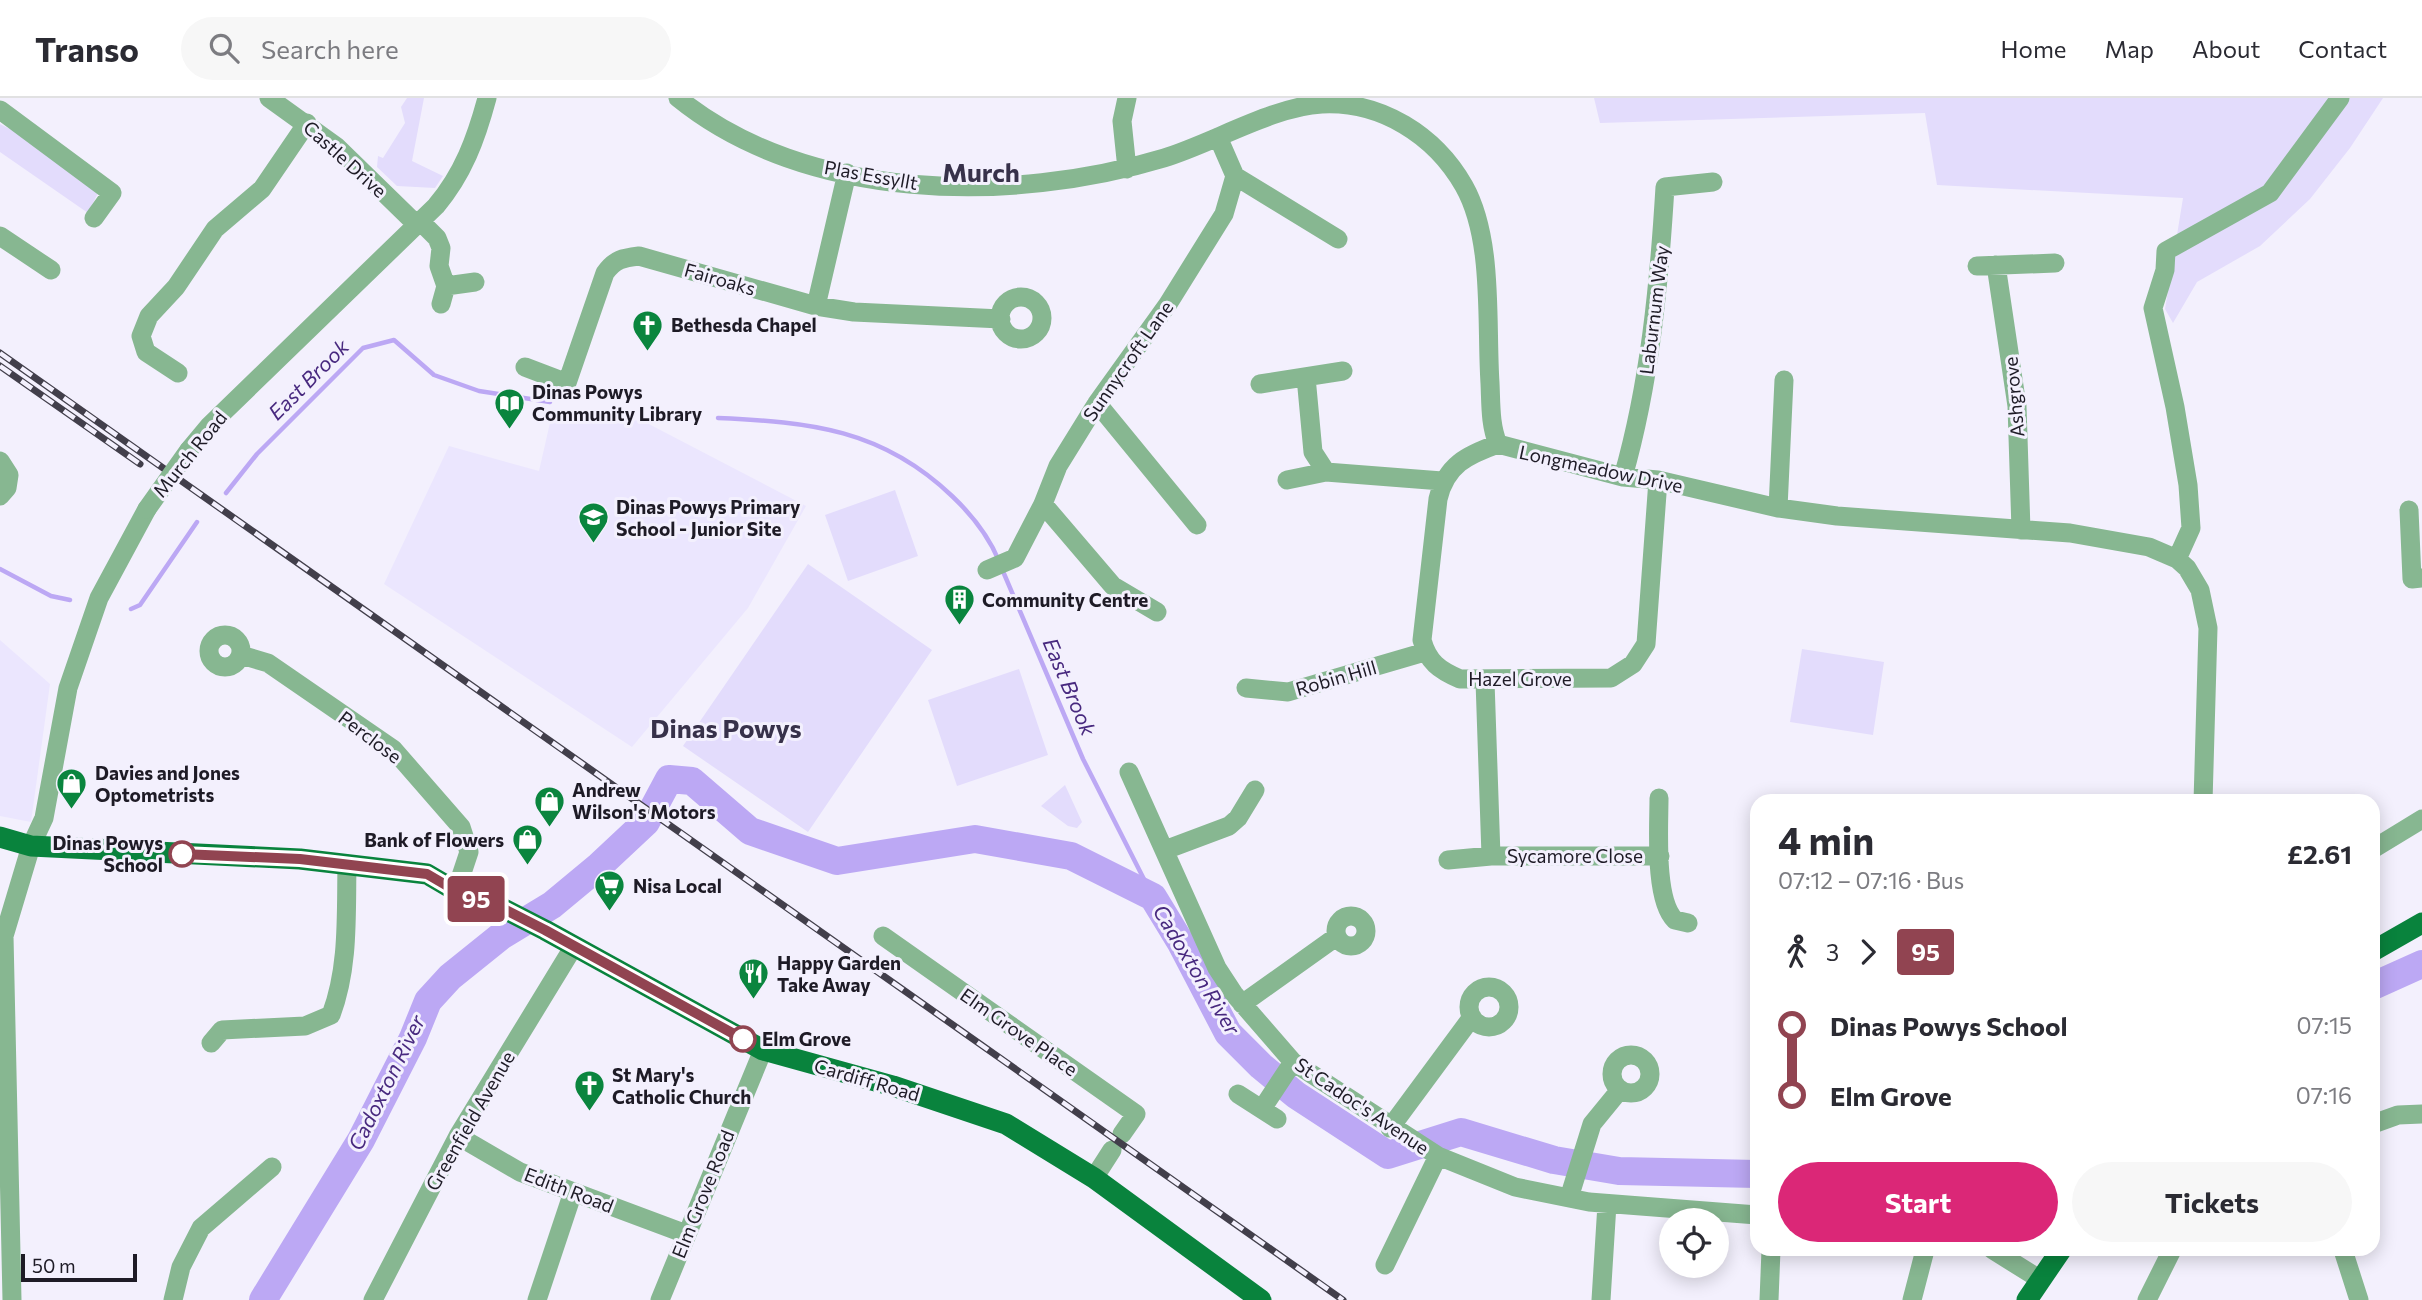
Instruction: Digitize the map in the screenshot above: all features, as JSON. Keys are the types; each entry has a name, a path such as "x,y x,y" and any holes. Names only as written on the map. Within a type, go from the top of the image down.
{"main road":[{"name":"Cardiff Road","path":"0,837 32,846 300,859 427,874 456,891 504,909 545,930 763,1050 893,1086 1006,1124 1094,1178 1261,1300"},
{"path":"2380,947 2422,923"},
{"path":"2027,1300 2057,1256"}],"street":[{"name":"Castle Drive","path":"270,98 337,147 437,238 441,248 439,266 443,295 475,282"},
{"name":"Murch Road","path":"12,1300 2,937 44,818 68,688 99,598 147,509 209,426 419,223 456,182 468,157 487,98"},
{"name":"Plas Essyllt","path":"678,98 736,137 789,159 847,173 912,184 985,187 1090,177 1126,169 1167,157 1218,137 1281,106"},
{"path":"1126,169 1122,121 1127,98"},
{"path":"2203,794 2208,628 2200,590 2187,568 2177,559 2191,528 2188,485 2153,308 2165,270 2166,251 2270,193 2340,98"},
{"name":"Longmeadow Drive","path":"1281,106 1341,104 1388,116 1422,136 1453,168 1473,205 1480,233 1492,419 1498,444 1623,477 1658,480 1778,508 1837,516 2070,533 2148,547 2177,559"},
{"path":"0,110 112,193 94,218"},
{"path":"178,373 146,352 141,336 149,316 176,287 215,229 262,189 307,123"},
{"path":"1218,137 1235,176 1338,239"},
{"path":"816,306 847,173"},
{"name":"Sunnycroft Lane","path":"987,570 1015,558 1043,504 1058,466 1097,403 1168,304 1224,214 1235,176"},
{"name":"Laburnum Way","path":"1623,477 1640,417 1657,301 1665,187 1713,183"},
{"path":"0,236 51,270"},
{"name":"Fairoaks","path":"525,367 566,383 600,285 612,263 621,258 639,256 816,306 854,312 1000,319"},
{"name":"Ashgrove","path":"2021,530 2017,406 1987,265 2055,263"},
{"path":"1260,384 1343,371"},
{"path":"1306,377 1313,452 1326,472"},
{"path":"1778,508 1784,380"},
{"path":"1097,403 1197,525"},
{"path":"1425,652 1423,626 1442,481 1465,457 1498,444"},
{"path":"0,461 9,475 7,488 0,496"},
{"path":"1287,480 1326,472 1442,481"},
{"name":"Hazel Grove","path":"1425,652 1443,672 1460,679 1485,681 1611,678 1633,664 1646,644 1658,480"},
{"path":"1043,504 1113,586 1157,612"},
{"path":"2409,510 2412,579 2422,578"},
{"name":"Robin Hill","path":"1246,688 1288,692 1425,652"},
{"name":"Perclose","path":"242,655 268,663 393,749 461,827 469,852 456,891"},
{"name":"Sycamore Close","path":"1485,681 1490,856"},
{"name":"St Cadoc's Avenue","path":"1129,772 1217,968 1242,1004 1283,1075 1390,1128 1438,1156 1514,1187 1607,1204 1750,1214"},
{"path":"1165,850 1229,826 1238,818 1255,790"},
{"name":"Sycamore Close","path":"1659,798 1660,856 1667,910 1675,920 1688,923"},
{"path":"2380,845 2422,819"},
{"name":"Sycamore Close","path":"1448,860 1490,856 1660,856"},
{"path":"211,1043 222,1030 305,1026 331,1015 341,988 345,951 347,864"},
{"name":"Elm Grove Place","path":"883,936 1136,1114 1094,1178"},
{"path":"1242,1004 1336,937"},
{"name":"Greenfield Avenue","path":"373,1300 458,1136 574,946"},
{"path":"1390,1128 1472,1017"},
{"name":"Elm Grove Road","path":"660,1300 763,1050"},
{"path":"1238,1094 1270,1114 1283,1075"},
{"path":"1569,1198 1592,1124 1619,1091"},
{"path":"2380,1121 2398,1115 2422,1114"},
{"name":"Edith Road","path":"458,1136 520,1172 686,1234"},
{"path":"1385,1265 1438,1156"},
{"path":"173,1300 181,1267 201,1228 272,1167"},
{"path":"537,1300 573,1192"},
{"path":"1601,1300 1607,1204"},
{"path":"1769,1300 1771,1256"},
{"path":"1912,1300 1923,1256"},
{"path":"2003,1256 2041,1280"},
{"path":"2147,1300 2169,1256"},
{"path":"2345,1256 2359,1300"}],"shaded area":[{"path":"407,98 424,98 412,161 443,176 435,188 397,186 377,167 378,156 383,158 405,123 401,107"},
{"path":"1594,98 2383,98 2350,148 2310,199 2260,246 2197,282 2173,323 2165,309 2183,198 1937,185 1925,113 1600,123"},
{"path":"0,124 16,132 98,193 88,213 0,152"},
{"name":"Dinas Powys Primary School - Junior Site","path":"552,414 643,421 806,506 748,608 632,747 384,584 449,446 539,471"},
{"path":"895,490 918,556 848,581 825,515"},
{"path":"808,564 932,650 808,832 683,746"},
{"path":"0,640 50,684 31,822 0,816"},
{"path":"1802,649 1884,662 1873,735 1790,722"},
{"path":"1019,669 1048,755 957,786 928,700"},
{"path":"1065,785 1082,822 1077,828 1068,826 1041,806"}],"waterway":[{"name":"East Brook","path":"226,493 257,454 363,348 394,340 434,375 479,391 550,402"},
{"name":"East Brook","path":"718,418 784,422 843,433 899,456 926,474 959,503 984,534 999,561"},
{"name":"East Brook","path":"131,609 140,605 197,522"},
{"name":"East Brook","path":"0,569 51,596 70,600"},
{"name":"East Brook","path":"1002,569 1083,759 1153,897"},
{"name":"Cadoxton River","path":"263,1300 361,1140 413,1038 428,1001 450,977 501,936 552,905 599,866 646,822 669,779 692,781 750,831 837,861 975,839 1071,856 1153,897 1181,943 1228,1033 1261,1066 1296,1095 1388,1155 1461,1132 1554,1160 1619,1171 1750,1174"},
{"name":"Cadoxton River","path":"2380,983 2422,964"}],"railway":[{"path":"0,353 1343,1300"},
{"path":"0,366 140,464"}],"bus line":[{"name":"95","path":"182,854 300,859 427,874 456,891 504,909 545,930 743,1039"}],"place":[{"name":"Bethesda Chapel","path":"648,352"},
{"name":"Dinas Powys Community Library","path":"509,430"},
{"name":"Dinas Powys Primary School - Junior Site","path":"593,545"},
{"name":"Community Centre","path":"959,627"},
{"name":"Davies and Jones Optometrists","path":"72,811"},
{"name":"Andrew Wilson's Motors","path":"549,828"},
{"name":"Dinas Powys School","path":"182,854"},
{"name":"Bank of Flowers","path":"527,867"},
{"name":"Nisa Local","path":"610,913"},
{"name":"Happy Garden Take Away","path":"754,1001"},
{"name":"Elm Grove","path":"743,1039"},
{"name":"St Mary's Catholic Church","path":"589,1113"}],"district":[{"name":"Murch","path":"981,173"},
{"name":"Dinas Powys","path":"726,729"}]}
